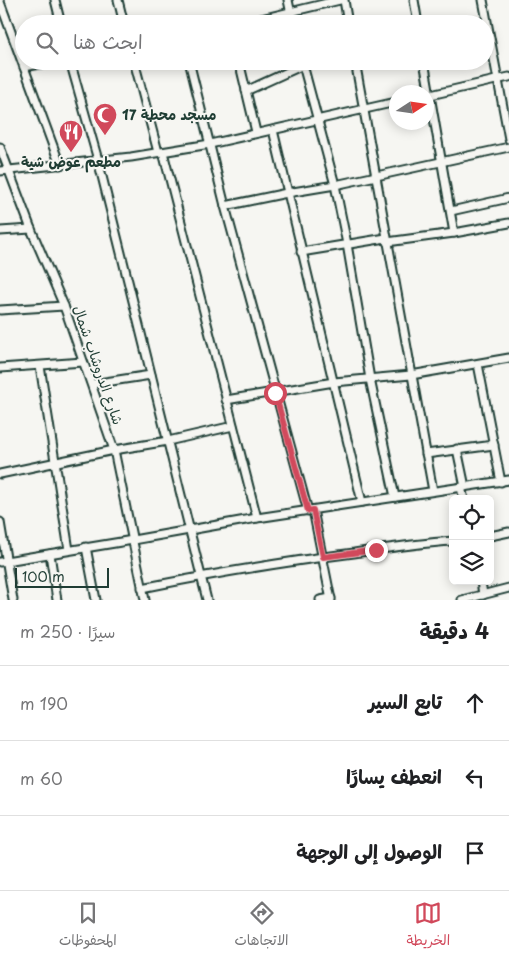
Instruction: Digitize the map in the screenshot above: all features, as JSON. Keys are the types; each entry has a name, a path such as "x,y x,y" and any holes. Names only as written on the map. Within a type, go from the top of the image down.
{"street":[{"path":"54,0 58,15"},
{"path":"118,0 122,15"},
{"path":"288,0 291,15"},
{"path":"278,15 342,0 346,15"},
{"path":"414,0 416,15"},
{"path":"483,0 486,15"},
{"path":"0,2 15,43"},
{"path":"494,54 509,140"},
{"path":"25,70 60,165"},
{"path":"73,70 98,160 207,600"},
{"path":"137,70 191,259 257,518"},
{"path":"191,70 275,393 323,557 331,599 320,600"},
{"path":"241,70 256,132"},
{"path":"246,91 289,70"},
{"path":"305,70 336,185 370,379 395,497"},
{"path":"356,70 433,491"},
{"path":"425,70 427,85"},
{"path":"434,94 509,77"},
{"path":"0,171 60,165 210,144 256,132 273,130 389,104"},
{"path":"434,124 454,233"},
{"path":"273,130 362,502"},
{"name":"شارع الدروشاب شمال","path":"0,147 64,306 114,450 145,600"},
{"path":"225,206 336,185 509,147"},
{"path":"451,211 509,198"},
{"path":"302,252 347,244 454,233 509,223"},
{"path":"0,231 32,229"},
{"path":"0,310 64,306"},
{"path":"226,400 334,382 411,375 509,358"},
{"path":"0,368 84,362"},
{"path":"4,561 257,518 505,481 494,445 478,364"},
{"path":"40,366 69,550"},
{"path":"92,384 151,375"},
{"path":"0,474 114,450 168,441 233,426"},
{"path":"426,454 494,445"},
{"path":"457,450 464,495"},
{"path":"0,522 4,561 13,600"},
{"path":"494,535 509,532"},
{"path":"142,588 202,576 323,557 429,542 449,541"},
{"path":"86,547 96,600"},
{"path":"50,554 57,600"},
{"path":"481,585 483,594"},
{"path":"462,600 509,588"}],"place":[{"name":"مسجد محطة 17","path":"105,136"},
{"name":"مطعم عوض شية","path":"71,153"}],"route":[{"path":"275,393 308,511 313,510 323,557 376,550"}]}
